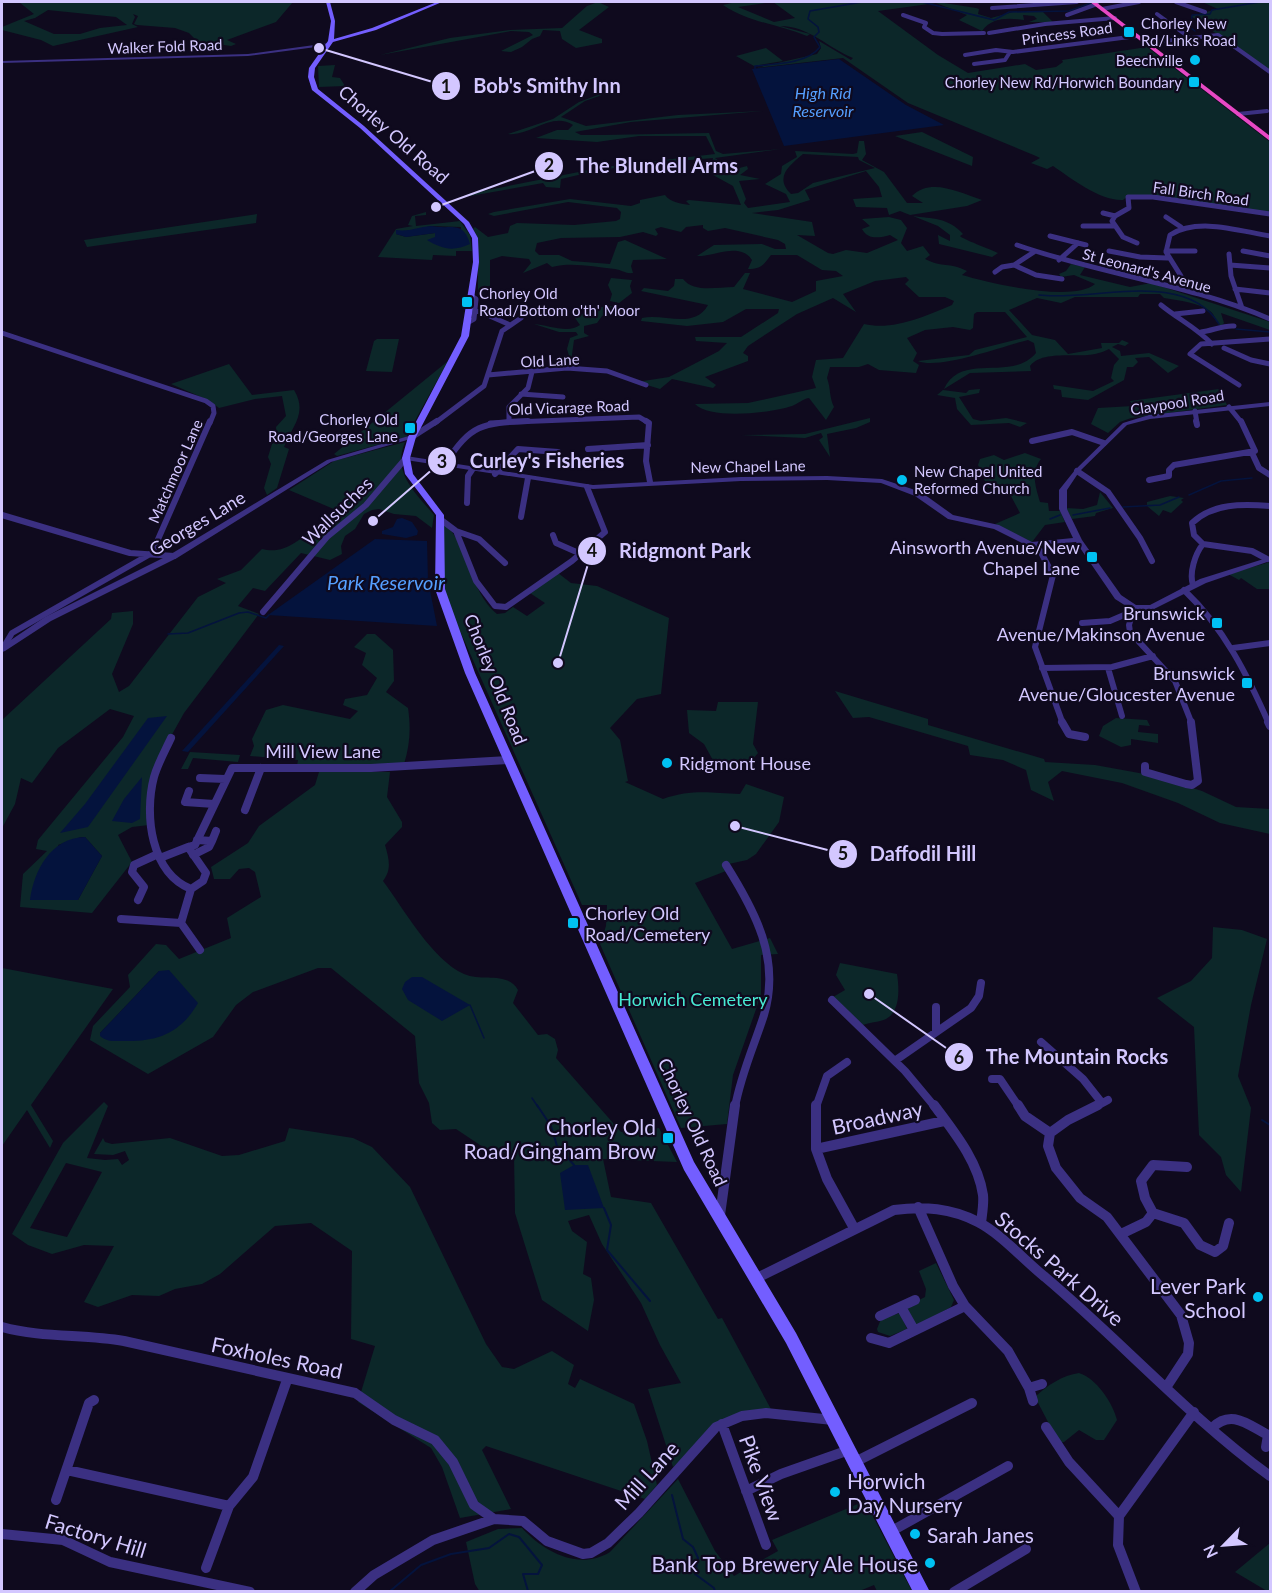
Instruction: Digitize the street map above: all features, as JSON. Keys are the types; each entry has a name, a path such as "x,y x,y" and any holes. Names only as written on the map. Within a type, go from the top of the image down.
{"highway":[{"path":"1097,5 1270,138"}],"main road":[{"path":"328,2 333,21 330,43 369,33 409,13 440,2"},
{"name":"Chorley Old Road","path":"330,43 312,68 310,77 315,90 362,127 471,228 476,238 476,262 467,323 460,348 412,437 406,458 409,474 437,510 440,519 438,575 443,602 476,691 690,1166 758,1278 922,1592"}],"street":[{"path":"992,8 1077,2"},
{"path":"1067,15 1086,6 1139,2"},
{"path":"1176,2 1206,12 1196,14"},
{"path":"1157,14 1190,38"},
{"path":"903,15 926,23 924,27 935,36 992,33 1046,24 1115,18"},
{"path":"992,33 1004,36 1028,31"},
{"path":"1147,43 1218,35 1270,72"},
{"name":"Princess Road","path":"965,55 999,50 1010,52 1137,36"},
{"name":"Walker Fold Road","path":"2,62 248,55 330,43"},
{"path":"974,64 1005,60 1010,52"},
{"path":"1238,114 1267,111"},
{"name":"Fall Birch Road","path":"1115,216 1129,208 1128,197 1153,197 1270,214"},
{"path":"1102,213 1115,216 1112,221 1123,237 1137,243"},
{"path":"1165,216 1181,227"},
{"path":"1082,225 1115,226"},
{"path":"1181,289 1184,281 1182,273 1167,258 1166,235 1181,227 1213,227 1270,236"},
{"path":"1050,236 1086,245"},
{"path":"1059,260 1078,243"},
{"name":"St Leonard's Avenue","path":"1017,245 1059,260 1181,289 1242,308 1270,320"},
{"path":"1109,250 1140,257 1167,258"},
{"path":"1166,251 1193,251"},
{"path":"1248,251 1270,256"},
{"path":"994,273 1002,267 1014,265 1034,252"},
{"path":"1230,255 1235,289 1242,308"},
{"path":"1014,265 1035,275 1063,279"},
{"path":"1230,265 1268,268 1270,274"},
{"path":"1235,289 1270,293"},
{"path":"467,323 474,320 476,310 476,298 471,296"},
{"path":"1163,307 1201,332 1212,344"},
{"path":"476,310 508,324"},
{"path":"1174,314 1203,311"},
{"path":"412,437 482,388 502,331 508,324 521,318"},
{"path":"1201,332 1218,330 1226,325 1234,326"},
{"name":"Matchmoor Lane","path":"2,333 206,401 213,406 214,413 148,556"},
{"path":"1239,385 1190,354 1199,345 1270,339"},
{"path":"1224,348 1256,362 1270,364"},
{"name":"Old Lane","path":"488,375 564,368 603,370 646,385"},
{"path":"509,421 508,407 529,386 532,372"},
{"path":"521,394 563,397"},
{"name":"Claypool Road","path":"1132,610 1118,597 1078,540 1063,509 1065,485 1104,443 1131,421 1229,407 1270,405"},
{"path":"1149,480 1169,476 1169,470 1174,465 1252,453 1256,448 1249,434 1229,407"},
{"path":"1195,411 1197,425"},
{"name":"Old Vicarage Road","path":"445,464 456,447 482,425 509,421 639,417 649,423 646,461 650,482"},
{"path":"1032,441 1072,432 1104,443"},
{"name":"Georges Lane","path":"2,649 48,619 174,556 329,461 412,437"},
{"path":"588,449 648,445"},
{"path":"495,474 518,449 558,452"},
{"path":"1252,453 1259,468 1270,475"},
{"name":"New Chapel Lane","path":"406,458 587,487 650,482 827,478 882,481 918,494 951,517 991,526 1037,545 1078,540"},
{"name":"Wallsuches","path":"263,612 327,537 366,505 406,458"},
{"path":"467,503 468,476 472,470"},
{"path":"1077,471 1108,492 1140,538 1152,561"},
{"path":"393,475 409,474"},
{"path":"512,516 523,517 528,478"},
{"path":"440,519 456,531 477,581 492,605 499,608 506,607 580,554 606,529 587,493 587,487"},
{"path":"1269,559 1252,551 1203,544 1196,538 1191,527 1195,519 1201,515 1229,506 1270,506"},
{"path":"2,515 27,519 94,543 148,556 174,556"},
{"path":"456,531 463,531 479,539 505,564"},
{"path":"553,535 556,543 580,554"},
{"path":"1193,585 1191,581 1197,551 1203,544"},
{"path":"1037,545 1053,575 1035,641 1065,735 1085,737"},
{"path":"2,649 12,633 148,556"},
{"path":"1082,623 1110,621 1132,610 1151,608 1193,585 1269,559"},
{"path":"1185,590 1212,618 1233,648 1270,726"},
{"path":"1132,610 1130,632 1178,684 1189,708 1195,738 1198,782 1192,785 1186,784 1145,772 1145,766"},
{"path":"1088,632 1091,624"},
{"path":"1233,648 1270,643"},
{"path":"1042,668 1108,668 1132,664 1153,656"},
{"path":"1108,668 1122,716"},
{"path":"171,738 156,771 151,791 153,836 159,856 177,885 191,889"},
{"name":"Mill View Lane","path":"225,780 232,768 237,766 371,768 508,760"},
{"path":"245,810 261,768"},
{"path":"190,851 225,780 200,778"},
{"path":"189,791 185,802 214,804"},
{"path":"138,900 144,887 132,872 134,865 159,856 209,848 216,831"},
{"path":"196,840 212,841"},
{"path":"190,851 206,873 203,881 191,889 182,923 200,950"},
{"path":"719,1216 740,1085 765,1012 771,981 770,954 761,929 726,865"},
{"path":"121,919 182,923"},
{"path":"896,1060 970,1008 979,996 981,983"},
{"path":"832,1000 896,1060 944,1121 976,1168 984,1207 981,1223"},
{"path":"936,1006 936,1032"},
{"path":"1041,1041 1053,1047 1105,1101 1057,1126 1050,1133 1048,1146 1056,1168 1080,1198 1107,1217 1175,1305 1186,1329 1188,1354 1167,1386"},
{"path":"847,1062 829,1069 816,1104 816,1149 827,1179 854,1228"},
{"path":"999,1077 1024,1116 1050,1133"},
{"name":"Broadway","path":"816,1149 944,1121"},
{"path":"1153,1213 1141,1181 1145,1174 1153,1165 1187,1167"},
{"path":"918,1207 948,1277 965,1306 1008,1351 1034,1401"},
{"name":"Stocks Park Drive","path":"758,1278 883,1214 918,1207 963,1215 981,1223 1064,1292 1194,1412 1270,1476"},
{"path":"1121,1234 1146,1222 1153,1213"},
{"path":"1153,1213 1184,1223 1200,1245 1215,1252 1223,1246 1229,1223"},
{"path":"880,1316 915,1300"},
{"path":"871,1338 889,1342 965,1306"},
{"path":"901,1307 914,1330"},
{"name":"Foxholes Road","path":"2,1327 20,1332 95,1336 124,1341 287,1380 355,1393 394,1420 435,1440 453,1462 465,1491 474,1505 494,1519"},
{"path":"206,1568 229,1506 253,1477 287,1380"},
{"path":"1029,1388 1042,1384"},
{"path":"56,1500 89,1403 94,1400"},
{"path":"746,1491 781,1474 852,1456 972,1403"},
{"path":"1136,1592 1119,1550 1116,1525 1119,1516 1194,1412"},
{"name":"Mill Lane","path":"494,1519 508,1518 523,1521 547,1541 583,1554 600,1550 639,1513 716,1427 742,1416 766,1413 795,1418 833,1420"},
{"path":"1212,1428 1228,1417 1268,1440"},
{"name":"Pike View","path":"722,1424 766,1545"},
{"path":"1046,1427 1069,1462 1119,1516"},
{"path":"890,1532 1008,1466"},
{"path":"67,1470 229,1506"},
{"path":"355,1592 374,1575 425,1544 494,1519"},
{"name":"Factory Hill","path":"2,1534 54,1538 110,1562 250,1592"},
{"path":"954,1592 1026,1549"}],"green space":[{"path":"19,2 293,2 276,22 227,40 236,44 231,46 197,41 189,33 175,28 137,25 134,24 138,16 133,14 135,17 132,24 138,27 53,46 41,40 2,30 2,27 34,14","holes":["48,10 116,17 127,25 100,28 80,34 54,34 24,21 35,18"]},
{"path":"598,2 609,7 579,30 602,39 602,43 576,48 562,39 560,31 543,30 540,36 522,47 511,52 501,51 533,35 529,32 511,31 380,55 450,38 510,30 562,28 587,6"},
{"path":"736,2 772,2 738,7 774,22 795,18 773,2 938,2 976,8 979,9 978,14 991,18 1013,12 1043,12 1053,22 1029,22 1037,19 1034,16 1023,15 1024,20 996,20 982,31 959,20 967,15 936,3 878,11 938,55 968,73 1025,64 1036,70 1056,67 1063,62 1062,60 1147,47 1270,142 1270,213 1128,196 1123,200 1105,197 1086,188 1053,166 1047,169 1031,163 1040,158 1036,156 908,103 843,58 756,68 817,54 821,48 819,41 851,60 853,58 809,33 780,26 810,34 807,36 754,20 723,5"},
{"path":"1202,2 1270,2 1270,71 1191,16 1218,9"},
{"path":"766,48 783,61 754,66 736,56"},
{"path":"335,65 332,77 340,78 345,86 319,87 318,66"},
{"path":"616,90 585,101 561,117 586,126 678,115 763,111 631,122 575,132 581,135 709,133 716,151 723,154 781,149 715,158 725,166 724,172 747,166 748,169 740,175 760,179 739,181 746,199 744,203 748,208 790,202 786,194 765,184 781,174 782,166 797,157 795,151 853,154 857,153 859,141 864,141 866,154 862,160 884,172 907,203 923,203 912,196 920,190 937,187 982,200 967,206 910,215 900,211 889,215 887,208 856,207 853,199 882,197 879,187 866,171 805,190 810,200 778,210 752,213 812,222 815,236 797,235 828,253 833,254 846,250 867,253 898,240 890,235 871,237 862,229 870,226 862,219 889,217 901,220 907,228 901,243 907,251 923,246 930,255 925,259 967,271 962,275 1030,290 1050,292 1069,292 1095,284 1074,275 1061,277 1059,274 1066,271 1071,264 1085,267 1080,275 1130,287 1151,283 1270,322 1270,330 1221,313 1224,323 1221,326 1212,313 1205,308 1188,302 1164,298 1160,294 1140,294 1138,297 1075,297 1061,303 1037,298 1009,310 1032,335 1055,340 1068,354 1102,348 1101,343 1119,343 1122,340 1129,343 1125,346 1118,344 1112,347 1120,351 1121,356 1149,353 1179,366 1168,373 1149,357 1135,358 1138,362 1133,367 1127,367 1124,380 1088,400 1062,397 1061,390 1054,389 1053,385 1093,391 1114,381 1111,378 1114,365 1119,359 1109,349 1088,355 1043,358 1030,366 1031,371 970,373 944,389 952,378 962,372 1014,366 1026,362 1036,353 1034,343 1028,340 956,360 928,363 918,361 969,355 975,350 1027,337 1005,312 977,312 974,314 973,328 970,330 953,327 925,330 907,338 917,353 913,361 919,365 916,373 879,370 868,364 859,367 830,367 827,378 834,407 826,420 809,398 792,406 756,413 727,414 703,409 695,404 748,403 816,388 812,377 816,360 843,358 864,324 886,326 898,324 931,314 952,305 954,301 945,297 919,297 905,284 909,280 906,277 875,281 843,294 856,312 833,298 797,314 748,346 743,353 748,356 748,361 705,377 716,385 713,388 672,379 660,389 637,382 669,377 719,351 727,343 696,341 695,337 741,337 778,313 779,309 746,309 723,322 687,326 641,321 642,318 651,317 687,319 702,313 708,305 641,291 644,288 668,291 674,286 675,279 683,279 699,288 734,287 745,273 750,273 743,289 792,302 816,291 816,281 843,276 836,271 822,270 797,255 771,255 760,267 753,269 748,269 752,260 747,254 741,252 726,251 697,256 714,245 762,244 775,249 786,249 785,244 778,240 725,228 708,231 703,228 703,225 686,227 681,232 661,227 655,229 658,234 656,236 643,232 620,237 561,238 537,243 535,251 539,255 559,255 572,261 610,264 618,242 625,240 667,259 633,260 631,266 633,273 583,265 552,267 547,263 523,273 531,263 529,259 502,256 490,260 490,286 495,290 486,289 482,295 478,294 478,238 473,229 475,227 488,237 508,233 510,226 517,223 574,225 616,221 620,219 621,212 617,208 568,202 494,216 488,214 570,199 631,206 640,203 640,200 665,195 673,201 687,205 690,205 686,201 689,200 741,205 733,186 713,175 717,170 712,163 713,158 678,161 679,167 649,172 641,166 604,169 561,179 560,188 546,187 543,183 470,196 468,194 604,167 715,154 706,136 639,136 597,142 536,138 557,130 568,130 573,125 565,121 549,122 524,132 508,134 553,119 579,102","holes":["803,154 858,157 859,160 875,168 813,183 798,193 791,194 786,188 785,172"]},
{"path":"922,132 973,157 972,166 895,136"},
{"path":"426,212 426,215 415,216 416,226 460,221 470,235 472,251 456,251 456,256 433,255 432,260 378,257 396,229 413,226 408,225 412,216","holes":["431,226 461,227 458,246 435,237 435,233 406,237 396,234"]},
{"path":"257,214 256,223 87,247 84,240"},
{"path":"913,216 952,224 963,234 960,236 998,253 992,257 939,244 938,235 950,241 950,235 938,226"},
{"path":"611,278 632,280 630,286 632,293 619,303 610,301 612,294 608,285"},
{"path":"612,306 615,312 602,316 597,323 584,326 584,333 589,336 574,340 571,362 567,349 570,338 578,335 576,332 559,332 534,324 564,329 575,328 580,325 575,318 592,308"},
{"path":"399,339 392,372 366,371 374,341"},
{"path":"448,361 406,437 337,456 334,454"},
{"path":"229,364 252,395 294,390 298,398 299,413 284,447 289,449 277,488 267,495 264,488 271,464 268,457 272,444 277,441 276,427 286,416 282,396 255,399 219,408 208,400 171,384"},
{"path":"980,389 979,393 959,397 973,419 981,421 1006,418 1027,423 1020,427 1009,423 971,425 957,409 955,398 937,395 943,390 966,393 969,390"},
{"path":"1219,389 1227,405 1131,418 1120,422 1108,433 1091,424 1098,408 1133,406 1130,401"},
{"path":"870,418 870,422 856,428 827,434 830,457 819,440 823,437 821,433 805,438 741,435 805,434"},
{"path":"405,442 401,463 403,473 413,490 434,515 432,528 416,516 394,514 379,509 372,510 364,514 355,529 345,536 341,546 342,554 330,560 301,553 265,591 253,588 238,606 259,614 184,713 160,756 149,825 132,827 118,835 132,862 92,913 20,907 23,874 47,851 36,849 38,840 123,737 134,716 110,709 58,748 32,783 21,778 15,804 2,828 2,720 111,619 112,613 133,611 133,624 112,674 119,692 129,686 198,597 226,583 217,579 241,570 262,549 277,550 290,545 316,528 336,510 289,490 334,461","holes":["85,837 102,856 78,900 58,845"]},
{"path":"1025,453 1041,459 1035,475 1040,502 1048,503 1049,511 1060,511 1065,522 1045,525 1032,542 995,524 1020,513 1005,485 988,488 978,465 980,459 994,455 1004,460"},
{"path":"1100,492 1113,508 1096,513 1095,516 1072,519 1066,508 1083,509 1097,505"},
{"path":"1170,496 1184,498 1181,500 1183,502 1171,513 1163,510 1159,516 1147,506 1147,502"},
{"name":"Horwich Cemetery","path":"444,523 459,543 480,593 497,614 505,613 513,607 527,616 545,603 530,593 558,573 571,583 597,586 669,618 661,694 637,699 610,728 620,740 628,781 625,782 663,799 692,793 740,794 746,784 784,797 779,822 756,854 747,860 724,865 726,871 695,883 732,949 770,938 778,954 761,955 761,995 733,1075 727,1124 681,1128 600,944 606,926 607,905 582,905 448,604 444,588"},
{"path":"1270,562 1270,589 1257,589 1241,578 1239,580 1228,574"},
{"path":"367,634 375,634 393,650 394,681 386,692 408,708 408,750 404,764 297,766 298,760 250,756 254,746 252,739 266,710 283,705 350,719 358,711 343,705 345,699 367,695 377,678 362,665 366,653 354,647"},
{"path":"835,691 928,719 928,725 1044,759 1045,762 1095,765 1150,775 1202,791 1236,807 1270,809 1270,834 1220,823 1178,803 1122,783 1062,771 1048,782 1054,801 1031,790 1026,770 1003,760 970,755 968,746 869,717 853,718"},
{"path":"718,702 758,702 753,744 758,753 747,766 715,764 704,744 689,733 687,710 716,711"},
{"path":"1116,718 1147,720 1150,726 1139,725 1138,732 1158,734 1158,743 1131,739 1131,745 1121,747 1099,736 1103,726"},
{"path":"190,752 240,755 238,762 193,758 188,769 181,769"},
{"path":"319,772 390,772 387,797 402,822 402,827 385,845 389,868 383,881 419,933 441,957 464,974 501,979 513,984 518,990 513,1003 538,1035 547,1034 555,1039 558,1050 556,1058 621,1132 659,1128 677,1162 603,1159 611,1197 651,1203 718,1319 722,1318 772,1411 740,1412 673,1467 648,1389 681,1383 641,1303 602,1244 589,1215 568,1221 572,1231 587,1242 583,1274 591,1278 594,1300 588,1331 542,1300 515,1213 514,1155 486,1149 456,1129 440,1130 432,1123 429,1103 419,1083 415,1036 331,968 318,968 253,992 236,1005 213,1037 148,1074 90,1040 93,1026 130,987 128,975 156,944 166,945 179,959 231,938 227,918 261,897 255,872 249,868 239,869 230,879 214,879 211,867 248,843 259,826 315,785","holes":["159,971 169,971 100,1036 100,1033"]},
{"path":"1213,927 1242,930 1267,939 1251,1005 1238,1076 1251,1108 1241,1192 1226,1175 1221,1157 1199,1135 1194,1027 1157,998 1191,981 1212,958"},
{"path":"840,963 897,974 897,1005 891,1015 884,1020 863,1025 833,997 845,990 836,975"},
{"path":"2,968 113,989 31,1105 53,1141 50,1148 27,1110 2,1146"},
{"path":"104,1102 108,1106 87,1158 118,1159 122,1165 129,1160 125,1151 113,1155 94,1154 103,1138 105,1142 112,1144 170,1138 222,1156 239,1155 285,1141 289,1128 353,1138 372,1147 410,1187 486,1344 502,1367 514,1369 552,1351 574,1365 568,1384 575,1388 580,1379 634,1404 647,1441 657,1485 645,1499 486,1446 482,1450 511,1509 460,1518 442,1467 431,1448 358,1402 375,1346 351,1339 352,1251 311,1223 275,1226 220,1274 202,1284 175,1289 159,1296 132,1295 98,1307 84,1302 114,1246 84,1245 52,1254 28,1245 12,1234 63,1143","holes":["66,1163 102,1172 67,1237 30,1228"]},
{"path":"936,1263 954,1300 951,1307 916,1327 905,1307 925,1297 926,1289 919,1271"},
{"path":"900,1313 907,1329 890,1336 878,1332 881,1319"},
{"path":"1079,1373 1092,1380 1103,1392 1117,1420 1104,1440 1096,1440 1079,1430 1064,1442 1059,1443 1035,1397 1055,1382"},
{"path":"678,1479 715,1551 734,1576 778,1551 772,1540 865,1501 912,1591 877,1591 874,1585 857,1592 480,1592 475,1584 466,1542 498,1529 522,1528 541,1545 563,1556 586,1560 598,1557 610,1552"},
{"path":"1270,1543 1270,1591 1267,1591 1235,1572"}],"water":[{"name":"High Rid Reservoir","path":"839,59 906,105 944,125 784,146 752,69"},
{"path":"431,226 460,229 467,236 470,244 448,248 427,240 435,237 435,233 406,237 396,234 396,230"},
{"path":"402,518 412,522 418,531 417,535 406,538 382,534 382,531 393,527 397,519"},
{"name":"Park Reservoir","path":"375,539 427,541 428,580 437,626 268,615"},
{"path":"279,645 284,646 188,752 182,751"},
{"path":"167,716 88,827 60,833 85,804 148,718"},
{"path":"142,777 140,819 132,823 112,821 124,799"},
{"path":"85,837 102,856 78,900 30,900 40,867 46,858 63,843"},
{"path":"169,970 198,1003 183,1022 166,1034 146,1040 113,1041 100,1036 100,1033 159,971"},
{"path":"412,977 422,977 470,1005 442,1021 408,1000 402,989 405,982"},
{"path":"574,1165 588,1165 604,1208 565,1210 560,1173"}],"waterway":[{"path":"755,69 755,66 799,60 814,53 820,47 814,37 819,32 818,27 808,19 810,11 862,2"},
{"path":"922,2 994,20 1009,12 1069,11 1091,3"},
{"path":"1195,31 1191,28 1192,15 1210,14 1212,10 1260,2"},
{"path":"1039,295 1161,292 1184,297 1204,307 1219,324"},
{"path":"1236,329 1270,332"},
{"path":"1189,495 1221,481 1252,478"},
{"path":"1123,507 1160,505 1179,497"},
{"path":"1073,515 1110,508"},
{"path":"1050,519 1060,515"},
{"path":"168,634 188,633 239,613 248,612 266,618 269,615"},
{"path":"470,1005 484,1038"},
{"path":"532,1098 538,1107"},
{"path":"537,1105 551,1126 557,1146 574,1165"},
{"path":"1262,1120 1270,1125"},
{"path":"604,1208 611,1225 607,1250 650,1301"},
{"path":"672,1495 683,1539 693,1547 698,1558 695,1574 714,1588 715,1592"},
{"path":"389,1592 421,1565 451,1554 489,1548 509,1534 519,1537 542,1565 538,1574 523,1574 528,1591 555,1592"}],"place":[{"name":"Chorley New Rd/Links Road","path":"1129,32"},
{"name":"Bob's Smithy Inn","path":"319,48"},
{"name":"Beechville","path":"1195,60"},
{"name":"Chorley New Rd/Horwich Boundary","path":"1194,82"},
{"name":"The Blundell Arms","path":"436,207"},
{"name":"Chorley Old Road/Bottom o'th' Moor","path":"467,302"},
{"name":"Chorley Old Road/Georges Lane","path":"410,428"},
{"name":"New Chapel United Reformed Church","path":"902,480"},
{"name":"Curley's Fisheries","path":"373,521"},
{"name":"Ainsworth Avenue/New Chapel Lane","path":"1092,557"},
{"name":"Brunswick Avenue/Makinson Avenue","path":"1217,623"},
{"name":"Ridgmont Park","path":"558,663"},
{"name":"Brunswick Avenue/Gloucester Avenue","path":"1247,683"},
{"name":"Ridgmont House","path":"667,763"},
{"name":"Daffodil Hill","path":"735,826"},
{"name":"Chorley Old Road/Cemetery","path":"573,923"},
{"name":"The Mountain Rocks","path":"869,994"},
{"name":"Chorley Old Road/Gingham Brow","path":"668,1138"},
{"name":"Lever Park School","path":"1258,1297"},
{"name":"Horwich Day Nursery","path":"835,1492"},
{"name":"Sarah Janes","path":"915,1534"},
{"name":"Bank Top Brewery Ale House","path":"930,1563"}]}
